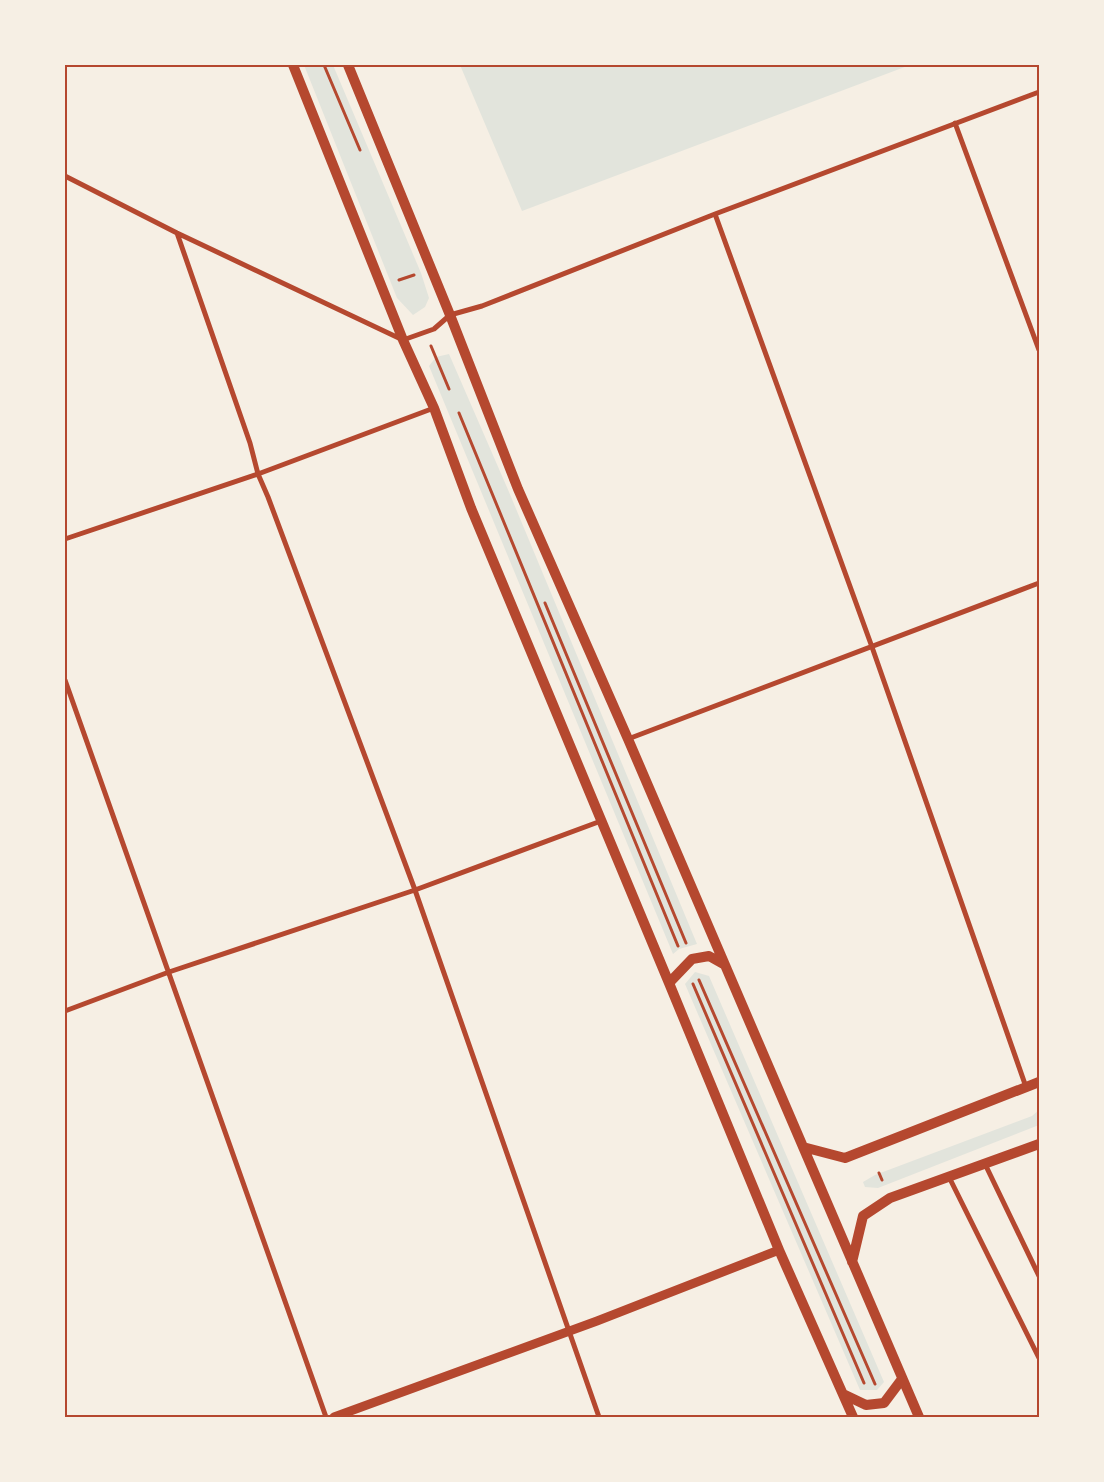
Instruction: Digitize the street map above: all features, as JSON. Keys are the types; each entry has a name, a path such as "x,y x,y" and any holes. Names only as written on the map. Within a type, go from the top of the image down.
{"main road":[{"path":"293,65 403,340 434,408 471,508 779,1250 853,1417"},
{"path":"348,65 518,489 628,739 918,1417"},
{"path":"669,983 689,962 709,956 725,965"},
{"path":"803,1146 845,1158 1039,1082"},
{"path":"852,1262 863,1216 890,1198 1039,1144"},
{"path":"843,1394 866,1405 884,1403 902,1380"}],"street":[{"path":"65,176 178,234 403,340 434,330 450,316 482,306 716,214 1039,92"},
{"path":"954,123 1039,350"},
{"path":"716,214 872,647 1026,1087"},
{"path":"178,234 250,443 258,474 415,890 599,1417"},
{"path":"65,540 258,474 434,408"},
{"path":"628,739 1039,583"},
{"path":"65,680 326,1417"},
{"path":"65,1011 169,972 415,890 601,821"},
{"path":"984,1164 1039,1276"},
{"path":"949,1177 1039,1358"},
{"path":"334,1417 569,1331 779,1250"}],"path":[{"path":"324,65 362,156"},
{"path":"396,271 399,280"},
{"path":"412,275 416,283"},
{"path":"425,332 450,393"},
{"path":"457,410 689,962 884,1403"},
{"path":"493,499 518,489"},
{"path":"542,597 689,962 694,987 873,1404"}],"shaded area":[{"path":"304,65 333,65 421,273 429,298 425,307 413,315 397,298"},
{"path":"460,65 910,65 522,211"},
{"path":"449,354 509,492 697,944 679,949 673,954 429,366 436,357"},
{"path":"695,972 709,976 884,1382 877,1390 860,1390 685,984"},
{"path":"1039,1110 1039,1125 878,1188 865,1187 863,1182 875,1175 1032,1116"}]}
